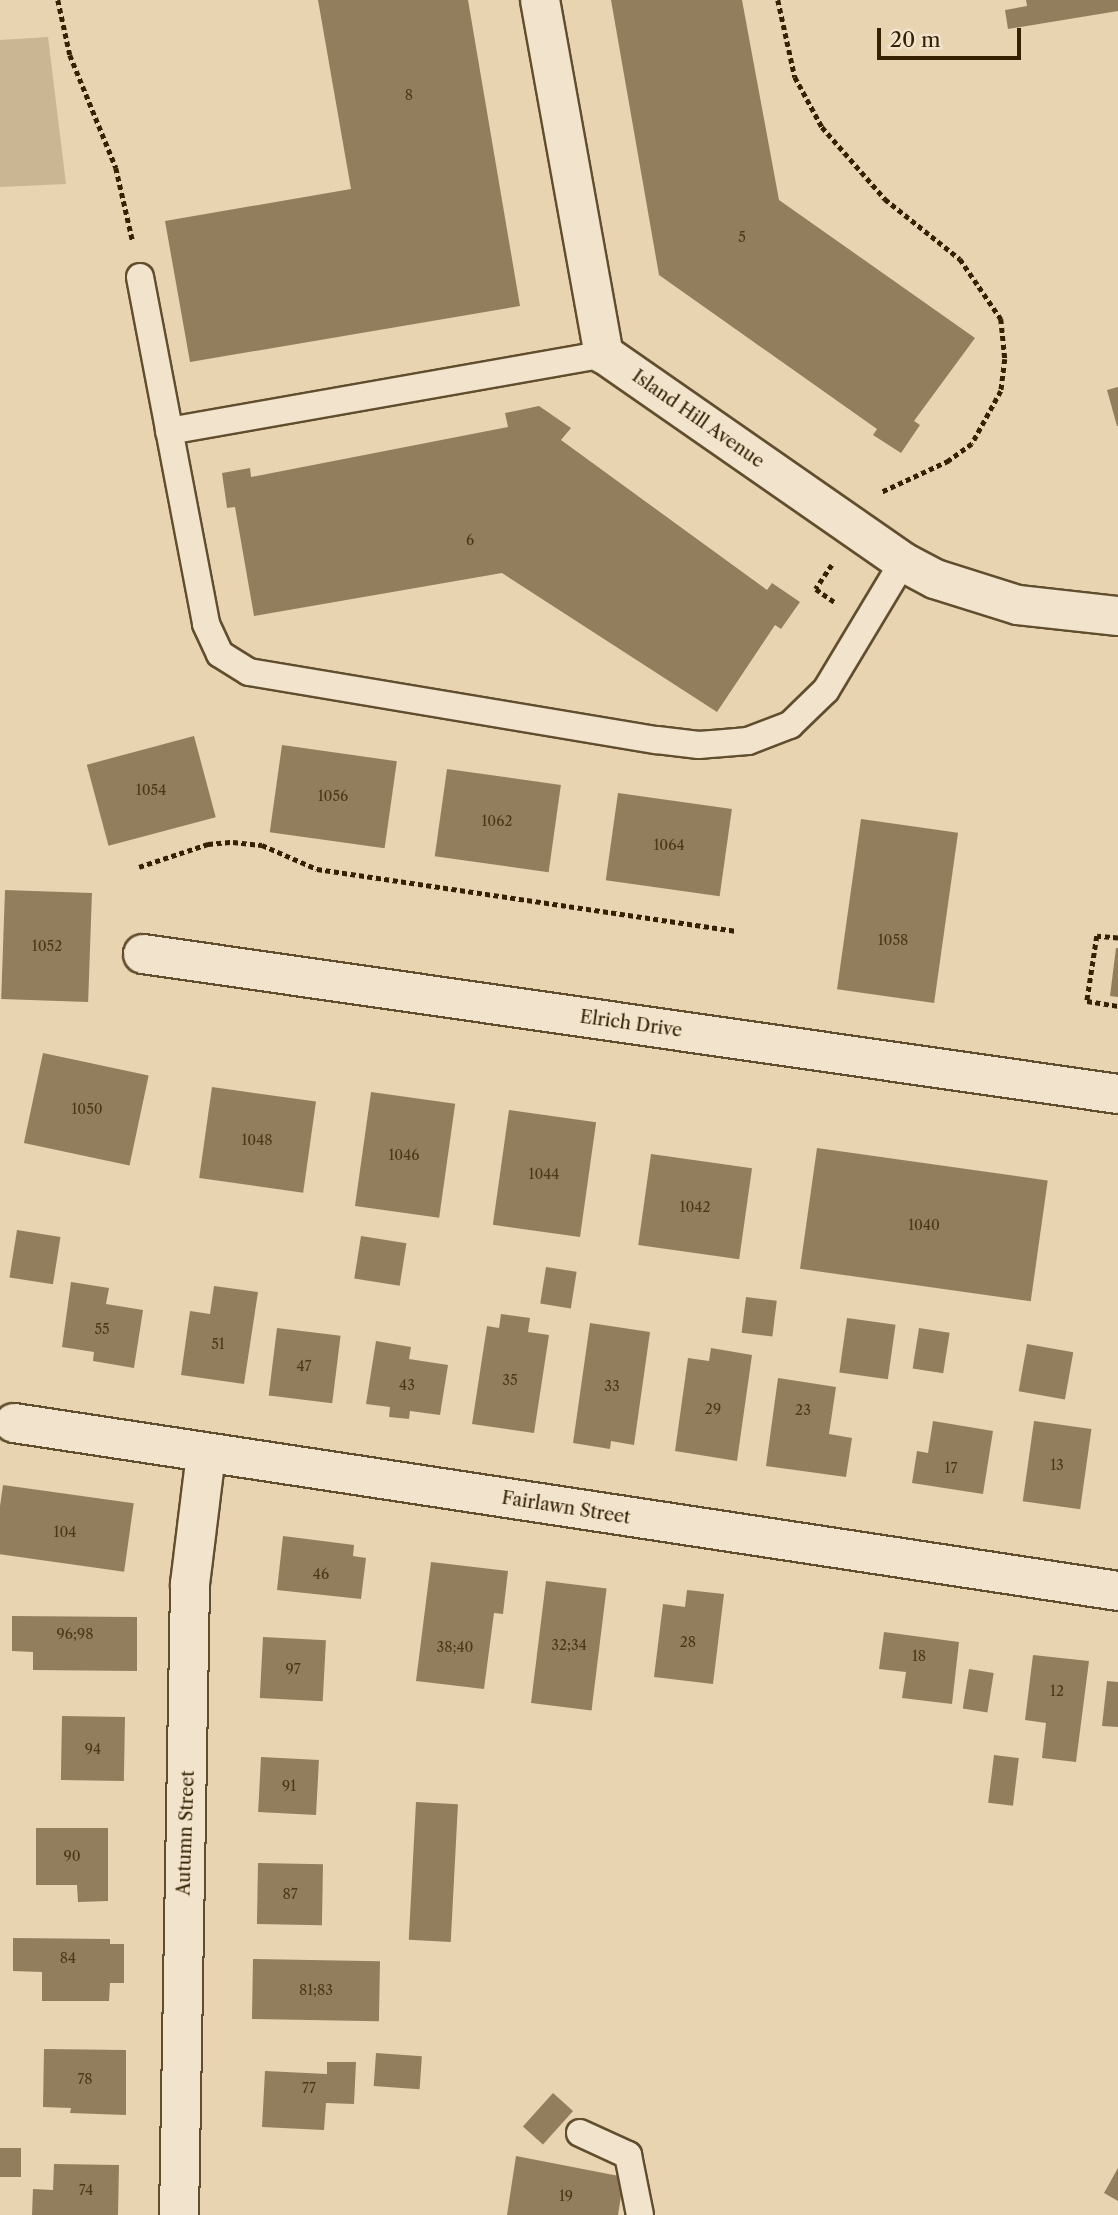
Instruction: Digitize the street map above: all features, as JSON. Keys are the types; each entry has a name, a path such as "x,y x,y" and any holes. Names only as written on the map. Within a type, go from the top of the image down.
{"street":[{"path":"540,0 604,354"},
{"name":"Island Hill Avenue","path":"604,354 903,562 983,597 1076,614 1118,616"},
{"name":"Elrich Drive","path":"143,954 1118,1094"},
{"name":"Fairlawn Street","path":"14,1423 1118,1591"},
{"name":"Autumn Street","path":"179,2215 190,1584 205,1453"}],"lane":[{"path":"140,277 206,624 220,654 249,672 699,744 748,741 790,725 836,677 864,623 903,562"},
{"path":"169,432 604,354"},
{"path":"580,2133 628,2155 640,2215"}],"path":[{"path":"58,0 70,55 116,168 140,277"},
{"path":"778,0 786,47 806,103 885,199 960,259 990,297 1001,319 1005,342 1001,391 972,444 949,461 879,493 816,589 864,623"},
{"path":"139,867 208,844 233,842 262,845 317,869 736,931"},
{"path":"1118,938 1097,936 1087,1001 1118,1006"}],"shaded area":[{"path":"48,37 66,184 0,187 0,40"}],"building":[{"path":"318,0 468,0 520,306 190,362 165,221 351,189"},
{"path":"611,0 742,0 779,200 975,338 914,421 920,425 901,453 873,435 877,429 659,275"},
{"path":"1026,0 1118,0 1118,11 1008,29 1005,10 1027,6"},
{"path":"1118,387 1118,426 1117,426 1107,390"},
{"path":"539,406 571,428 561,440 767,590 772,583 800,602 781,629 775,625 717,712 502,573 254,616 235,507 227,508 222,473 250,468 251,477 508,427 505,413"},
{"path":"194,736 216,817 109,846 87,765"},
{"path":"282,745 397,761 385,848 270,832"},
{"path":"447,769 561,785 549,872 435,856"},
{"path":"618,793 732,809 720,896 606,880"},
{"path":"861,819 958,833 934,1003 837,989"},
{"path":"5,890 92,893 88,1002 1,999"},
{"path":"1118,948 1118,997 1110,996"},
{"path":"43,1053 149,1075 130,1165 24,1143"},
{"path":"212,1087 316,1102 303,1193 199,1178"},
{"path":"371,1092 455,1104 439,1218 355,1206"},
{"path":"509,1110 596,1122 580,1237 493,1225"},
{"path":"817,1148 1048,1180 1031,1301 800,1269"},
{"path":"651,1154 752,1168 739,1259 638,1245"},
{"path":"17,1230 60,1237 53,1284 9,1277"},
{"path":"361,1236 406,1243 400,1286 354,1278"},
{"path":"546,1267 577,1272 571,1308 540,1304"},
{"path":"71,1282 109,1288 106,1304 143,1310 134,1368 93,1361 94,1352 62,1347"},
{"path":"214,1286 258,1292 244,1384 181,1375 190,1311 210,1314"},
{"path":"746,1297 777,1301 772,1337 742,1333"},
{"path":"501,1314 530,1318 528,1332 549,1335 534,1433 472,1424 487,1326 499,1328"},
{"path":"847,1318 896,1325 888,1379 839,1372"},
{"path":"590,1323 650,1332 634,1445 611,1441 610,1449 573,1443"},
{"path":"277,1328 341,1336 332,1403 269,1395"},
{"path":"919,1328 950,1333 943,1373 913,1368"},
{"path":"376,1341 411,1347 409,1359 448,1365 440,1415 410,1411 409,1419 389,1417 390,1407 366,1404"},
{"path":"1027,1344 1073,1352 1065,1399 1019,1391"},
{"path":"711,1348 752,1355 737,1461 675,1451 688,1358 709,1361"},
{"path":"778,1378 836,1387 829,1434 852,1438 846,1477 766,1466"},
{"path":"933,1421 993,1431 983,1494 912,1483 917,1451 928,1453"},
{"path":"1034,1421 1091,1429 1080,1509 1023,1501"},
{"path":"3,1485 134,1503 124,1572 0,1554"},
{"path":"283,1536 354,1545 353,1556 366,1558 361,1599 277,1590"},
{"path":"431,1562 508,1571 503,1614 494,1613 484,1689 416,1681"},
{"path":"546,1581 607,1588 592,1711 531,1703"},
{"path":"687,1590 724,1594 713,1684 654,1677 663,1604 685,1607"},
{"path":"12,1616 137,1617 137,1671 33,1670 33,1652 12,1651"},
{"path":"884,1632 959,1642 952,1704 902,1698 906,1672 879,1669"},
{"path":"263,1637 326,1640 323,1701 260,1698"},
{"path":"1033,1655 1089,1661 1076,1762 1042,1758 1046,1723 1025,1720"},
{"path":"969,1669 994,1673 987,1712 963,1709"},
{"path":"1107,1681 1118,1682 1118,1727 1102,1726"},
{"path":"62,1716 125,1717 124,1781 61,1780"},
{"path":"994,1755 1019,1758 1013,1806 988,1803"},
{"path":"261,1757 319,1760 316,1815 258,1812"},
{"path":"416,1802 458,1804 451,1942 409,1940"},
{"path":"36,1828 108,1828 108,1901 78,1902 77,1885 36,1885"},
{"path":"258,1863 323,1864 322,1925 257,1924"},
{"path":"13,1938 110,1939 110,1944 124,1944 124,1983 110,1983 109,2001 42,2001 42,1972 13,1971"},
{"path":"253,1959 380,1961 379,2021 252,2019"},
{"path":"44,2049 126,2050 126,2115 70,2113 71,2108 43,2107"},
{"path":"376,2053 422,2056 420,2089 374,2086"},
{"path":"327,2062 356,2062 354,2104 326,2103 324,2130 262,2127 265,2071 327,2074"},
{"path":"553,2093 573,2111 543,2145 523,2126"},
{"path":"0,2148 21,2148 21,2177 0,2177"},
{"path":"516,2156 624,2177 618,2215 507,2215"},
{"path":"54,2164 119,2165 118,2215 32,2215 33,2189 53,2190"},
{"path":"1118,2168 1118,2201 1104,2193"}]}
